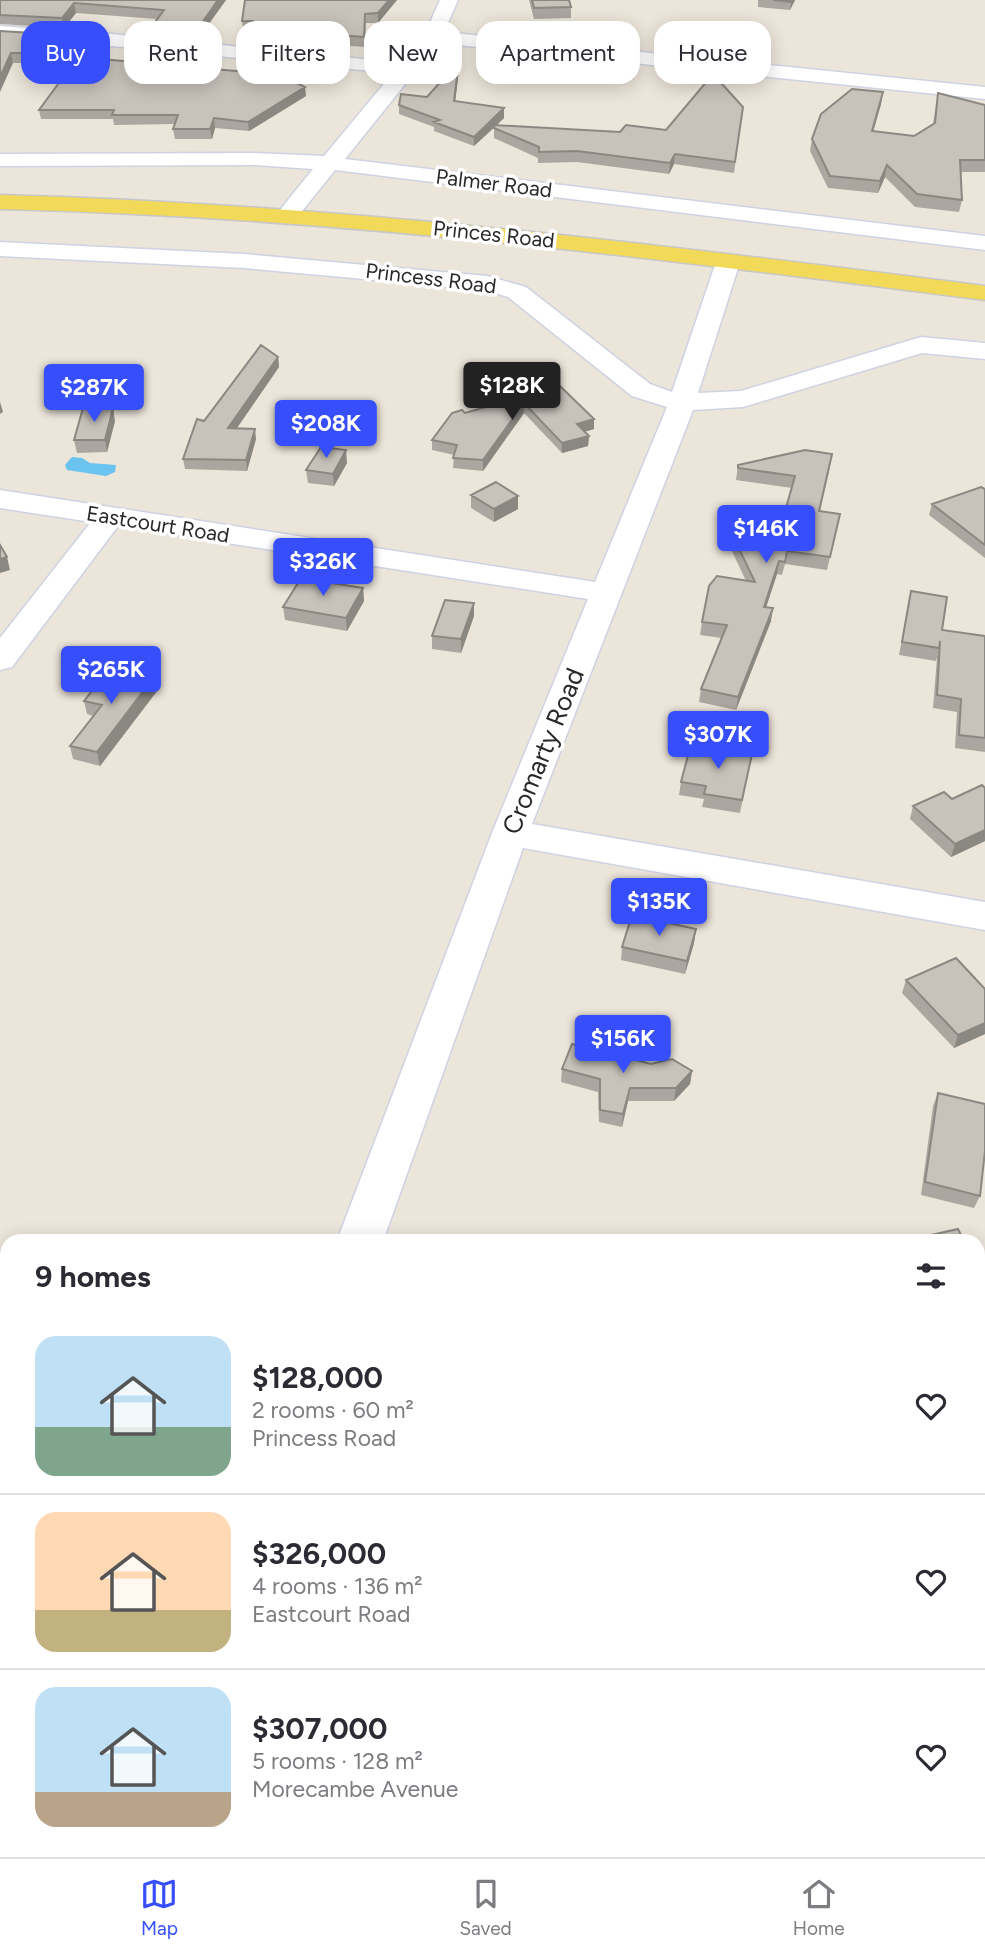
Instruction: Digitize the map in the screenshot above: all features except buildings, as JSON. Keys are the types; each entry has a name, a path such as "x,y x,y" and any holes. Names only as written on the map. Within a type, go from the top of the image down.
{"main road":[{"name":"Princes Road","path":"0,202 287,215 481,232 985,293"}],"street":[{"path":"440,21 449,0"},
{"path":"0,32 364,65"},
{"path":"462,40 985,93"},
{"path":"287,215 394,84"},
{"name":"Palmer Road","path":"0,160 254,159 328,163 985,243"},
{"name":"Princess Road","path":"0,249 104,251 282,262 495,284 517,292 641,390 657,397 682,402 743,400 920,345 985,351"},
{"name":"Cromarty Road","path":"363,1234 510,833 682,402 728,262"},
{"name":"Eastcourt Road","path":"0,499 606,593"},
{"path":"0,660 110,517"},
{"path":"510,833 985,916"}],"water":[{"path":"72,457 82,458 90,463 116,465 115,472 106,476 67,470 65,465"}]}
